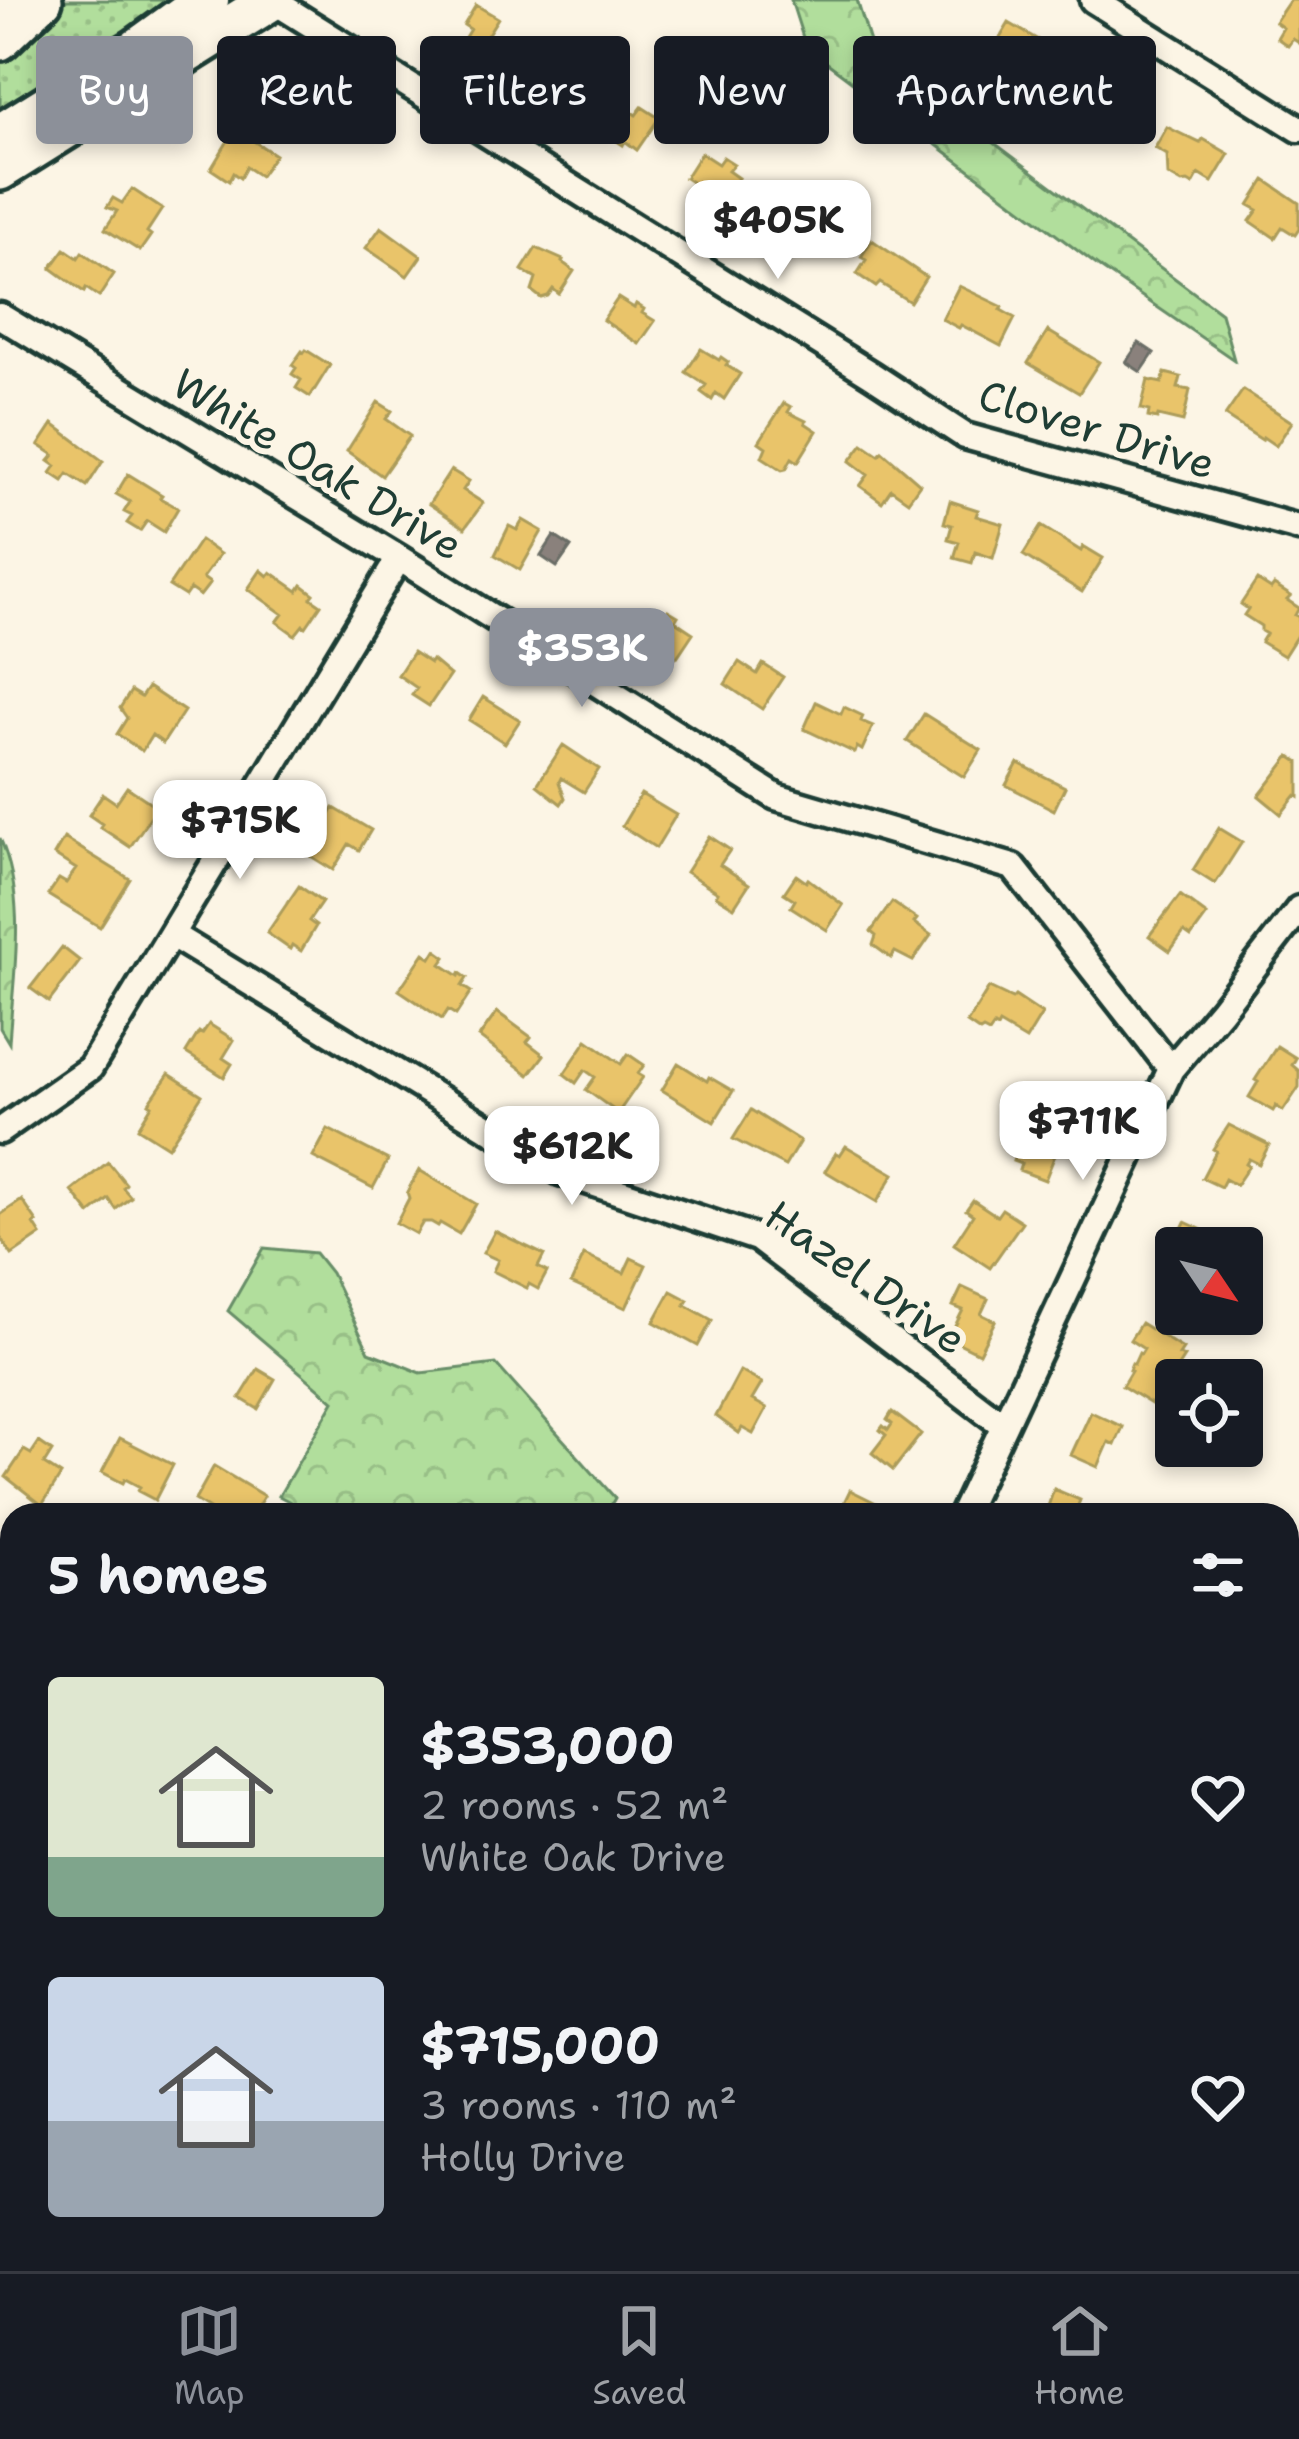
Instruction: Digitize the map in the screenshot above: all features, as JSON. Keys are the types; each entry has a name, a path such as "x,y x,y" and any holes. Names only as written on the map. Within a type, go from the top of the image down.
{"highway":[{"path":"0,10 10,0"},
{"path":"0,136 138,50 207,0"}],"main road":[{"path":"0,40 42,0"},
{"path":"0,170 272,0"}],"street":[{"name":"Clover Drive","path":"272,0 965,436 1299,528"},
{"path":"1093,0 1299,129"},
{"name":"White Oak Drive","path":"0,316 399,559 776,797 1013,867 1171,1069"},
{"path":"0,1131 90,1068 399,559"},
{"path":"967,1503 1171,1069 1299,909"},
{"name":"Hazel Drive","path":"172,935 560,1172 757,1238 1003,1425"}],"green space":[{"path":"67,0 183,0 127,36 36,36 36,95 0,118 0,57"},
{"path":"791,0 857,0 868,36 853,36 853,82 829,64 829,36 802,36"},
{"path":"935,144 996,144 1221,313 1234,360 1102,269"},
{"path":"0,838 9,862 16,913 9,1043 0,1028"},
{"path":"264,1248 315,1253 331,1273 369,1352 421,1373 496,1364 615,1498 612,1503 292,1503 279,1496 334,1401 228,1311"}],"building: Homes":[{"path":"1290,0 1299,0 1299,43 1293,39 1288,46 1277,38 1283,28 1275,22"},
{"path":"476,5 498,18 487,36 466,36 470,29 464,25"},
{"path":"1009,23 1031,36 1001,36"},
{"path":"642,107 654,115 654,125 637,150 629,144 630,111 636,115"},
{"path":"1167,127 1229,154 1212,182 1199,174 1193,185 1168,175 1167,155 1155,148"},
{"path":"226,144 258,144 275,155 260,176 246,167 240,178 233,173 229,181 211,169"},
{"path":"701,153 718,164 723,157 734,164 728,171 738,178 722,202 685,178"},
{"path":"1265,180 1299,203 1295,235 1282,227 1275,238 1250,221 1258,210 1249,205"},
{"path":"132,189 162,209 140,251 105,229 117,211 107,207 113,198 122,203"},
{"path":"785,202 800,212 806,203 817,211 811,218 826,228 810,252 767,228"},
{"path":"381,227 421,256 407,276 366,248"},
{"path":"872,240 926,277 910,302 857,274"},
{"path":"536,248 563,260 574,271 559,294 553,289 541,298 532,291 536,279 522,270"},
{"path":"65,249 78,258 82,252 114,274 99,297 51,268"},
{"path":"959,286 1015,318 1001,346 942,319"},
{"path":"618,298 634,308 636,304 655,321 639,344 603,320"},
{"path":"1048,331 1099,362 1079,393 1028,363"},
{"path":"701,349 721,357 740,374 724,399 716,393 712,400 701,392 706,385 686,372"},
{"path":"306,350 330,365 310,397 296,388 301,380 292,374 296,368 292,365"},
{"path":"1165,373 1181,377 1178,388 1190,390 1183,422 1148,417 1149,411 1141,409 1148,380 1162,383"},
{"path":"1243,390 1292,422 1276,446 1225,416"},
{"path":"378,402 392,411 386,419 410,436 382,476 347,451"},
{"path":"784,403 791,407 788,412 817,431 798,462 792,458 782,470 762,457 766,447 759,442"},
{"path":"53,424 103,461 87,486 68,474 63,481 51,473 56,466 49,461 54,455 39,445"},
{"path":"863,444 879,455 882,451 920,484 908,501 891,489 882,502 860,486 868,475 850,461"},
{"path":"451,470 469,481 463,490 483,503 465,528 429,504"},
{"path":"128,474 178,508 164,532 147,521 140,531 127,523 132,516 124,512 130,502 116,494"},
{"path":"950,501 1003,524 993,558 975,552 972,563 954,558 959,542 948,539 952,525 944,523"},
{"path":"523,520 542,531 520,570 495,555 509,526 517,530"},
{"path":"1041,526 1081,551 1083,546 1103,558 1082,592 1023,555"},
{"path":"200,540 220,554 203,578 210,583 200,596 190,589 185,596 169,586"},
{"path":"261,570 298,591 302,585 321,605 295,635 277,622 283,614 248,589"},
{"path":"1257,580 1291,596 1287,600 1299,608 1295,615 1299,632 1284,656 1261,642 1266,634 1261,626 1244,615 1248,609 1241,604"},
{"path":"656,610 678,616 675,621 693,633 677,657 641,634"},
{"path":"413,652 450,675 429,706 412,695 417,688 398,675"},
{"path":"739,662 757,674 763,664 783,677 762,709 725,684"},
{"path":"148,687 184,711 163,743 152,735 142,751 117,734 127,718 120,708 131,691 141,697"},
{"path":"483,697 520,720 505,743 469,720"},
{"path":"816,702 841,714 844,707 873,726 862,750 857,747 855,753 804,729"},
{"path":"924,714 981,750 964,777 907,741"},
{"path":"563,745 599,769 584,792 561,778 565,798 561,804 537,785"},
{"path":"1290,756 1299,762 1299,797 1281,814 1259,796"},
{"path":"1018,763 1065,787 1054,810 1006,785"},
{"path":"127,787 157,807 130,847 89,815 103,794 116,803"},
{"path":"641,794 676,815 656,848 622,826"},
{"path":"334,808 371,830 359,850 349,844 333,870 306,853"},
{"path":"1219,828 1242,842 1215,884 1193,870"},
{"path":"709,836 730,850 720,865 749,884 734,907 686,872"},
{"path":"64,838 130,879 100,927 48,895 59,879 66,883 76,869 54,855"},
{"path":"796,875 843,905 827,930 791,907 795,900 784,893"},
{"path":"299,886 322,902 309,921 316,926 301,951 267,933"},
{"path":"1180,895 1207,915 1191,937 1184,932 1170,951 1149,936"},
{"path":"892,902 931,935 913,961 895,952 891,958 873,945 876,936 871,932"},
{"path":"62,947 80,961 49,1002 30,988"},
{"path":"436,950 446,957 441,964 467,978 462,986 471,992 456,1015 448,1010 442,1019 399,990 424,953 431,958"},
{"path":"989,988 1012,999 1015,996 1042,1014 1026,1040 999,1024 989,1033 967,1023"},
{"path":"497,1012 531,1037 527,1042 544,1055 529,1075 479,1037"},
{"path":"209,1024 234,1040 223,1058 232,1064 224,1077 186,1053"},
{"path":"587,1040 621,1064 628,1054 644,1065 638,1074 643,1077 618,1113 586,1090 595,1077 585,1070 576,1083 564,1074"},
{"path":"1277,1046 1296,1058 1292,1065 1299,1071 1299,1087 1283,1111 1276,1106 1273,1111 1249,1097"},
{"path":"678,1063 733,1091 714,1122 662,1090"},
{"path":"169,1074 202,1095 168,1147 138,1128"},
{"path":"1053,1098 1074,1107 1045,1180 1019,1170 1021,1164 1013,1161 1020,1142 1026,1145 1040,1109 1048,1112"},
{"path":"751,1110 800,1141 785,1166 733,1139"},
{"path":"1229,1125 1269,1145 1259,1164 1249,1159 1236,1185 1225,1179 1221,1187 1202,1178"},
{"path":"328,1129 388,1160 373,1188 313,1157"},
{"path":"846,1146 894,1174 877,1202 825,1171"},
{"path":"108,1162 131,1197 116,1209 109,1199 90,1214 72,1191"},
{"path":"419,1170 476,1204 459,1234 440,1223 423,1222 416,1234 396,1223"},
{"path":"22,1200 41,1235 12,1255 0,1237 0,1215"},
{"path":"973,1200 997,1216 1002,1209 1022,1222 990,1268 954,1244 973,1215 966,1210"},
{"path":"495,1231 544,1255 538,1267 547,1272 538,1289 493,1271 498,1260 483,1253"},
{"path":"584,1255 624,1273 631,1258 646,1265 626,1308 571,1283"},
{"path":"962,1287 988,1299 981,1314 995,1321 979,1353 949,1338 963,1310 953,1306"},
{"path":"671,1291 712,1320 698,1346 654,1322"},
{"path":"1141,1323 1183,1349 1179,1355 1183,1359 1155,1359 1151,1404 1122,1386 1144,1349 1130,1340"},
{"path":"258,1369 275,1379 258,1409 240,1398"},
{"path":"740,1371 762,1383 752,1400 767,1408 753,1434 742,1428 739,1433 716,1416"},
{"path":"892,1412 921,1434 893,1470 872,1453 886,1435 880,1430 892,1424 887,1420"},
{"path":"1091,1412 1123,1427 1115,1445 1109,1442 1098,1467 1071,1455"},
{"path":"120,1438 173,1465 155,1500 125,1479 123,1483 102,1472"},
{"path":"39,1442 52,1451 44,1464 61,1475 43,1503 6,1477 24,1450 31,1454"},
{"path":"214,1466 264,1496 260,1503 195,1500"},
{"path":"1054,1489 1080,1500 1079,1503 1049,1503"},
{"path":"850,1490 876,1503 844,1503"}],"building: Industry":[{"path":"1139,343 1154,353 1141,372 1126,362"},
{"path":"554,536 571,547 557,567 541,556"}]}
